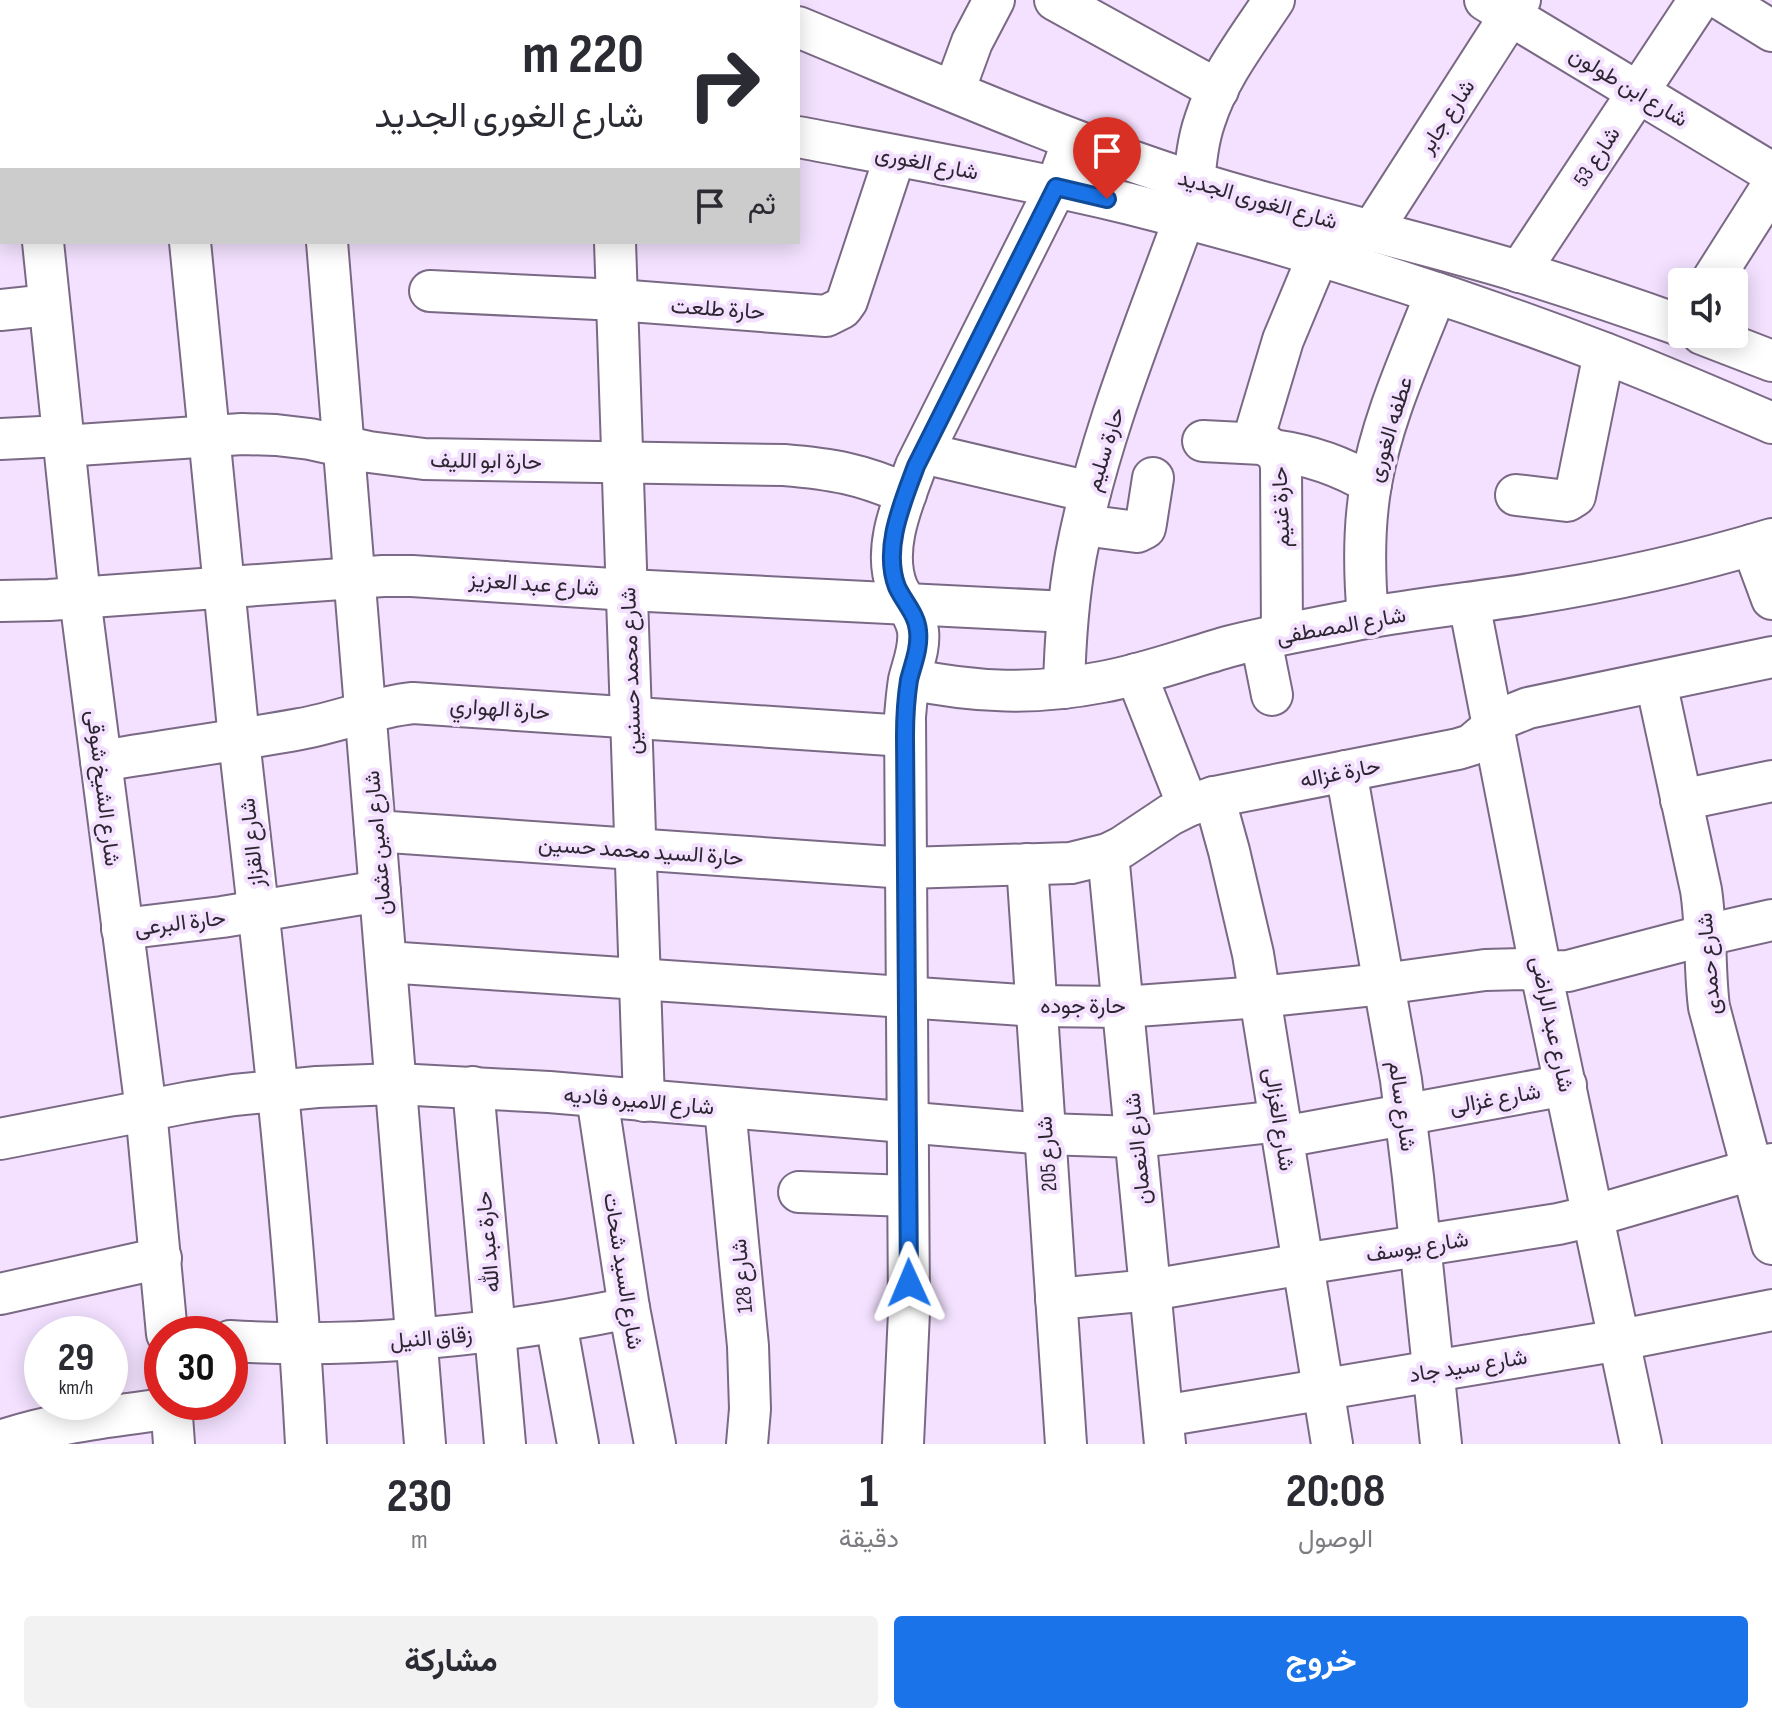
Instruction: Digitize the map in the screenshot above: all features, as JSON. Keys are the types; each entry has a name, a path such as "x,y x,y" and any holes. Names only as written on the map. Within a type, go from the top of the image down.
{"street":[{"path":"954,91 972,42 994,0"},
{"path":"1055,0 1218,90"},
{"name":"حارة سليم","path":"1064,688 1068,612 1086,508 1120,397 1189,200 1203,129 1233,62 1274,0"},
{"name":"شارع 53","path":"1519,272 1699,0"},
{"path":"1722,0 1772,31"},
{"name":"شارع ابن طولون","path":"1505,5 1638,92 1772,173"},
{"name":"شارع جابر","path":"1371,232 1505,5"},
{"name":"شارع الغورى الجديد","path":"800,28 1073,140 1189,200"},
{"name":"شارع الغورى","path":"800,137 1056,187"},
{"path":"903,1444 909,1324 905,736 906,698 919,644 918,629 898,589 892,561 906,494 923,453 1056,187 1073,140"},
{"name":"حارة طلعت","path":"430,291 617,300 826,316 842,308 850,293 895,156"},
{"path":"1720,268 1772,186"},
{"name":"شارع الغورى الجديد","path":"1056,187 1189,200 1278,226 1371,232 1519,272 1668,321"},
{"name":"شارع الغورى الجديد","path":"1278,226 1318,256 1436,293 1604,353 1772,423"},
{"name":"شارع الشيخ شوقى","path":"43,244 80,598 146,1110 166,1316"},
{"name":"شارع القزاز","path":"190,244 223,587 278,1090 301,1344 306,1444"},
{"name":"شارع امين عثمان","path":"327,244 425,1444"},
{"name":"شارع محمد حسنين","path":"615,244 644,1101"},
{"name":"حارة غنيم","path":"1272,695 1271,637 1281,466 1278,454 1258,439 1257,433 1283,340 1318,256"},
{"name":"عطفه الغورى","path":"1368,618 1364,551 1371,484 1385,426 1436,293"},
{"path":"0,310 49,305"},
{"path":"1738,348 1772,361"},
{"path":"1516,495 1567,501 1575,496 1604,353"},
{"name":"حارة ابو الليف","path":"0,439 62,441 276,435 424,459 784,465 846,472 906,494"},
{"path":"1203,441 1268,447 1294,453 1324,461 1371,484"},
{"path":"923,453 1086,508 1137,532 1145,528 1156,498"},
{"path":"1762,542 1772,599"},
{"name":"شارع المصطفى","path":"910,679 948,687 1025,692 1104,682 1271,637 1645,573 1762,542"},
{"name":"شارع عبد العزيز","path":"0,601 383,576 1068,612"},
{"name":"شارع عبد الراضى","path":"1469,603 1541,972 1641,1444"},
{"name":"حارة غزاله","path":"906,868 1071,863 1108,854 1153,825 1201,801 1458,749 1471,745 1503,718 1528,708 1772,657"},
{"name":"شارع الغزالى","path":"1136,674 1201,801 1243,906 1332,1444"},
{"name":"شارع حمدى","path":"1656,682 1701,890 1709,1007 1762,1167 1772,1244"},
{"name":"حارة الهواري","path":"101,761 324,724 389,705 413,703 905,736"},
{"name":"شارع سالم","path":"1346,771 1405,1115 1441,1444"},
{"path":"1681,800 1772,781"},
{"name":"حارة السيد محمد حسين","path":"375,831 906,868"},
{"name":"شارع النعمان","path":"1108,854 1164,1430"},
{"name":"شارع 205","path":"1027,864 1066,1444"},
{"name":"حارة البرعى","path":"122,929 258,912 380,891"},
{"name":"حارة جوده","path":"386,962 1037,1006 1123,1007 1260,997 1485,970 1541,972 1580,969 1772,920"},
{"name":"شارع الاميره فاديه","path":"0,1139 234,1095 344,1085 396,1084 473,1087 1045,1134 1136,1137 1281,1129"},
{"name":"شارع غزالى","path":"1281,1129 1405,1115 1566,1085"},
{"name":"حارة عبد الله","path":"473,1087 505,1444"},
{"name":"شارع السيد شحات","path":"597,1097 629,1308 655,1444"},
{"name":"شارع 128","path":"725,1108 748,1346 750,1409 747,1444"},
{"name":"شارع يوسف","path":"1056,1299 1151,1290 1540,1228 1593,1216 1762,1167"},
{"path":"799,1192 908,1196"},
{"path":"0,1294 161,1258"},
{"name":"زقاق النيل","path":"248,1342 301,1344 417,1340 556,1323 629,1308"},
{"name":"شارع سيد جاد","path":"1164,1430 1323,1389 1620,1340 1772,1310"},
{"path":"556,1323 578,1444"},
{"path":"0,1441 51,1435 93,1419 144,1418"}],"route":[{"path":"909,1283 905,736 906,698 919,644 913,615 893,575 893,544 916,466 1056,187 1107,199"}]}
